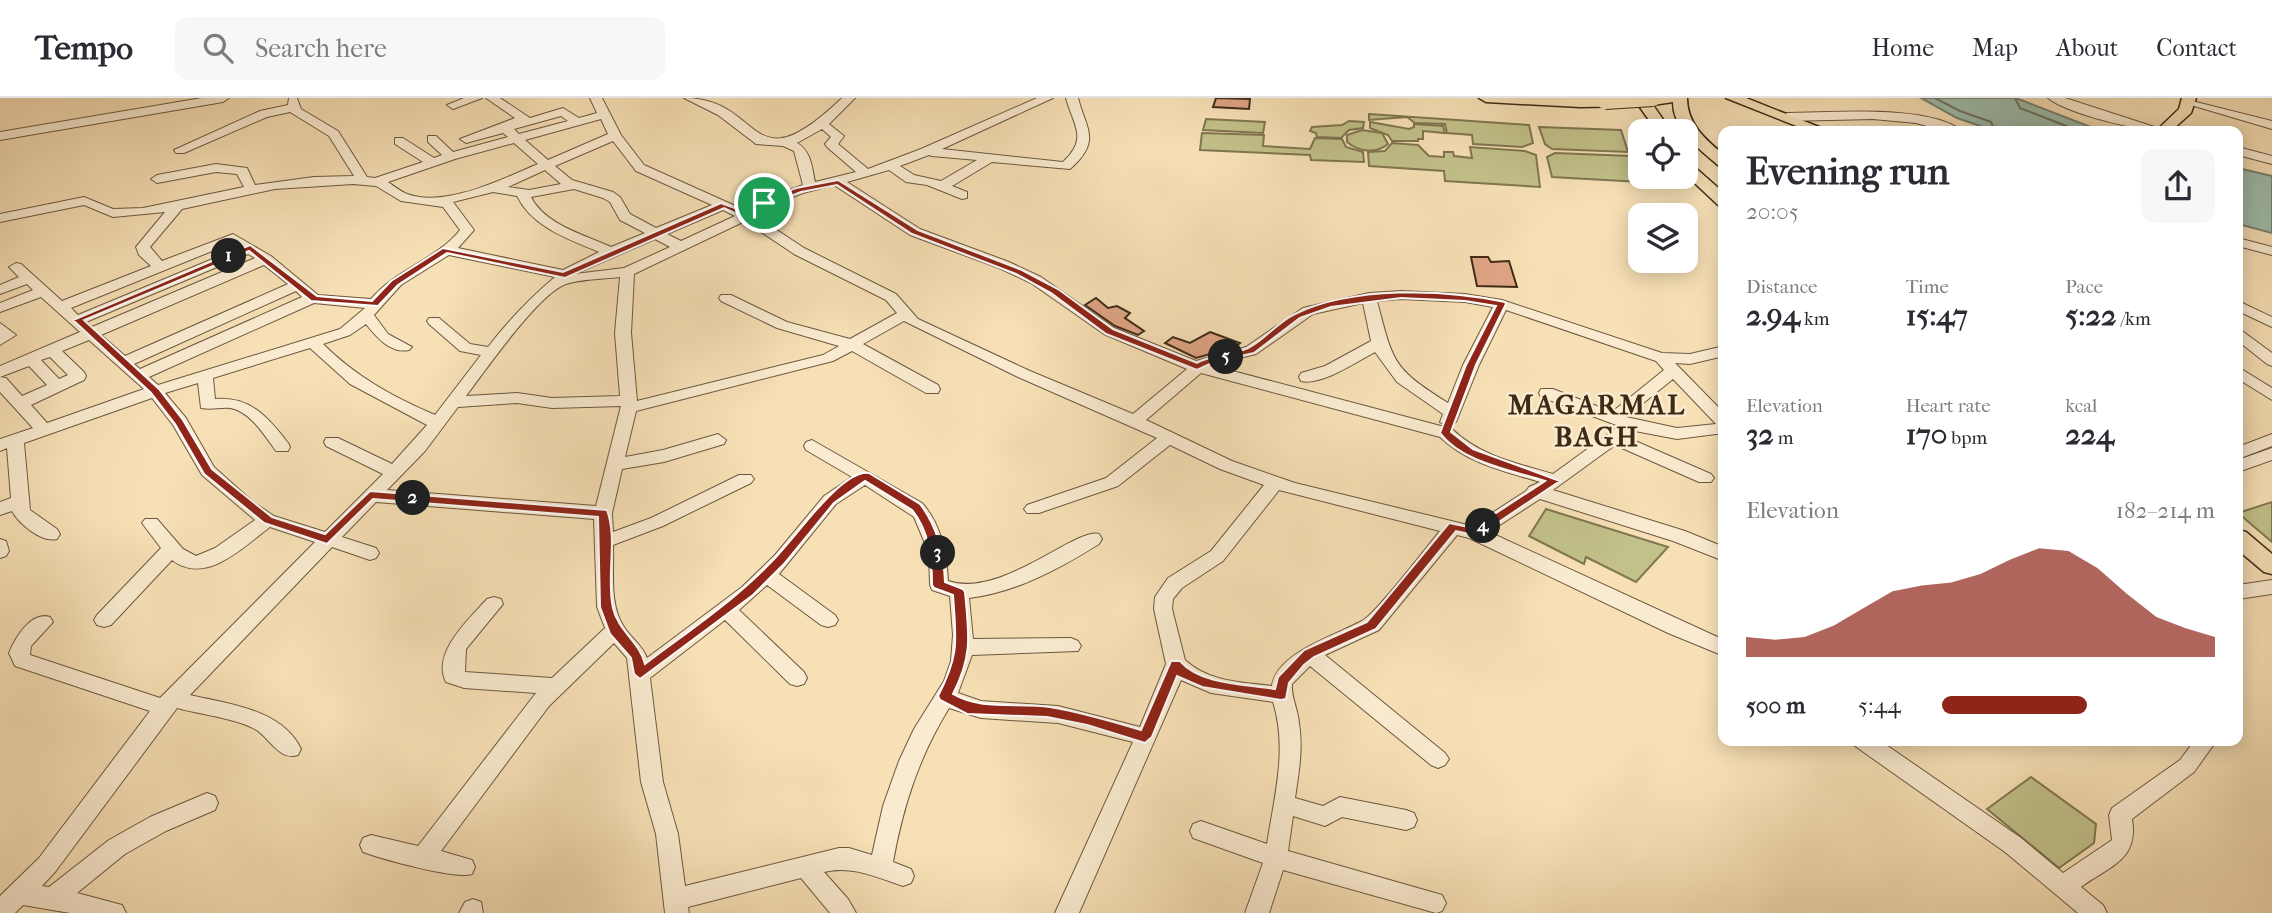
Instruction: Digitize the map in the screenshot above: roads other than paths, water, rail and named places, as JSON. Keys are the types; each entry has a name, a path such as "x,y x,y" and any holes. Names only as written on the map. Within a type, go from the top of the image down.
{"main road":[{"path":"1486,98 1646,100"},
{"path":"1558,98 1605,101 1672,98 1668,111 1674,119"},
{"path":"1680,98 1678,110 1681,119"},
{"path":"1733,98 1809,126"},
{"path":"1750,98 1781,115"},
{"path":"2168,126 2186,110 2189,99"},
{"path":"1646,100 1658,119"},
{"path":"1698,144 1718,159"},
{"path":"1698,151 1718,172"},
{"path":"1698,162 1718,180"},
{"path":"1698,178 1718,196"},
{"path":"2243,526 2272,547"},
{"path":"2243,532 2272,553"},
{"path":"2243,542 2272,566"},
{"path":"2243,554 2272,577"}],"street":[{"path":"0,134 201,98"},
{"path":"0,134 223,98"},
{"path":"453,104 476,98"},
{"path":"492,98 524,118 505,128"},
{"path":"596,98 615,136 640,168 737,211 799,251 891,297 913,322 1024,374 1135,421 1199,454 1275,483 1474,533 1666,624 1718,646"},
{"path":"690,98 722,112 760,141 786,142 822,124 841,100"},
{"path":"0,912 47,865 169,703 419,447 522,314 574,268 658,234 810,187 866,174 925,152 1047,98"},
{"path":"925,152 992,157 1061,167 1071,163 1084,138 1083,125 1074,109 1072,98"},
{"path":"2054,98 2096,114 2143,126"},
{"path":"2189,99 2272,125"},
{"path":"180,150 293,103 334,134 370,181"},
{"path":"466,139 563,112 577,122"},
{"path":"370,181 603,115"},
{"path":"1781,115 1902,118 1942,126"},
{"path":"822,124 838,136 831,144 866,174"},
{"path":"505,128 572,186"},
{"path":"439,202 493,188 615,136"},
{"path":"432,139 451,156"},
{"path":"399,141 432,162"},
{"path":"786,142 803,154 810,187"},
{"path":"2243,152 2272,160"},
{"path":"942,186 992,157"},
{"path":"890,165 911,179 930,181 962,195"},
{"path":"157,179 225,168 245,174 251,191"},
{"path":"0,218 83,201 91,202 104,212 118,214 176,207 251,191 310,183 370,181 387,184 399,196 439,202 453,208 467,230 446,250 401,278 371,310 345,332 155,391 7,443 23,516 51,534"},
{"path":"838,182 915,232 1019,272 1054,291 1109,331 1197,367 1446,433 1469,452 1555,481"},
{"path":"493,188 523,194 572,186 608,195 615,200 625,217 679,246"},
{"path":"523,194 530,210 543,220 612,253"},
{"path":"160,267 144,252 143,247 176,207"},
{"path":"446,250 562,278 627,272 679,246 737,211"},
{"path":"62,306 237,238 314,299"},
{"path":"2243,243 2272,251"},
{"path":"78,320 250,248"},
{"path":"0,372 265,259"},
{"path":"16,267 155,391 180,422 208,471 268,520 370,553"},
{"path":"627,272 622,325 629,404 603,513 606,607 615,630 637,656 653,782 667,834 676,906 806,865 849,858 903,876"},
{"path":"0,290 28,279"},
{"path":"125,362 298,285"},
{"path":"0,308 42,291"},
{"path":"1135,421 1197,367 1211,359 1251,351 1308,310 1369,297 1424,295 1502,304 1661,358 1690,359 1718,352"},
{"path":"1369,297 1380,343 1387,359 1406,382 1451,412"},
{"path":"726,298 782,325 853,345 932,389"},
{"path":"137,376 293,304 314,299 371,310"},
{"path":"1446,433 1451,412 1502,304"},
{"path":"2243,308 2272,323"},
{"path":"371,310 383,337 404,347"},
{"path":"455,402 517,398 552,403 629,404 814,362 853,345 905,315"},
{"path":"434,321 465,348 491,352"},
{"path":"0,328 8,335 0,340"},
{"path":"2243,337 2272,360"},
{"path":"313,342 344,374 392,402 437,423"},
{"path":"1307,377 1341,365 1380,343"},
{"path":"20,404 78,375 52,350"},
{"path":"1661,358 1718,420"},
{"path":"31,359 58,387"},
{"path":"1616,417 1673,371"},
{"path":"205,375 207,404 238,405 262,421 282,447"},
{"path":"2243,375 2272,395"},
{"path":"0,382 44,430"},
{"path":"1547,393 1661,434 1700,434 1718,428"},
{"path":"1474,533 1555,481 1632,425"},
{"path":"1033,509 1112,482 1168,438"},
{"path":"1614,438 1705,478"},
{"path":"616,464 664,456 718,440"},
{"path":"2243,451 2272,440"},
{"path":"332,442 393,472"},
{"path":"812,446 916,507 922,514 938,553 939,585 959,592 989,589 1018,580 1054,563 1093,539"},
{"path":"2243,464 2272,454"},
{"path":"640,674 727,610 767,575 830,500 865,475"},
{"path":"603,542 657,523 745,479"},
{"path":"1275,483 1217,556 1175,583 1164,597 1163,609 1176,664 1182,672 1202,682 1281,695"},
{"path":"1535,492 1718,548"},
{"path":"370,495 603,513"},
{"path":"0,509 20,501"},
{"path":"151,523 171,549 194,563 206,562 268,520"},
{"path":"1257,913 1276,858 1292,743 1281,695 1282,681 1309,654 1372,625 1454,526"},
{"path":"104,620 171,549"},
{"path":"767,575 828,620"},
{"path":"2243,591 2272,587"},
{"path":"880,869 908,764 916,744 958,672 963,647 959,592"},
{"path":"494,604 457,647 453,676 464,680 556,686"},
{"path":"727,610 797,677"},
{"path":"43,622 23,642 19,653 22,660 169,703 254,719 264,724 291,749"},
{"path":"422,859 526,720 556,686 615,630"},
{"path":"963,647 1071,646"},
{"path":"1309,654 1438,759"},
{"path":"1068,913 1176,664"},
{"path":"945,696 967,709 1047,712 1087,719 1145,737"},
{"path":"1871,746 2013,845 2095,913"},
{"path":"2064,886 2120,847 2124,838 2120,816 2186,766 2202,746"},
{"path":"53,898 117,847 158,824 207,803"},
{"path":"1285,804 1325,816 1340,807 1406,820"},
{"path":"1202,831 1276,858 1434,903"},
{"path":"371,845 464,867"},
{"path":"806,865 844,913"},
{"path":"19,894 53,898 114,913"}],"water":[{"path":"1921,98 2016,98 2088,126 1980,126 1957,118"},
{"path":"2243,169 2272,176 2272,233 2243,225"}],"district":[{"name":"MAGARMAL BAGH","path":"1597,420"}]}
